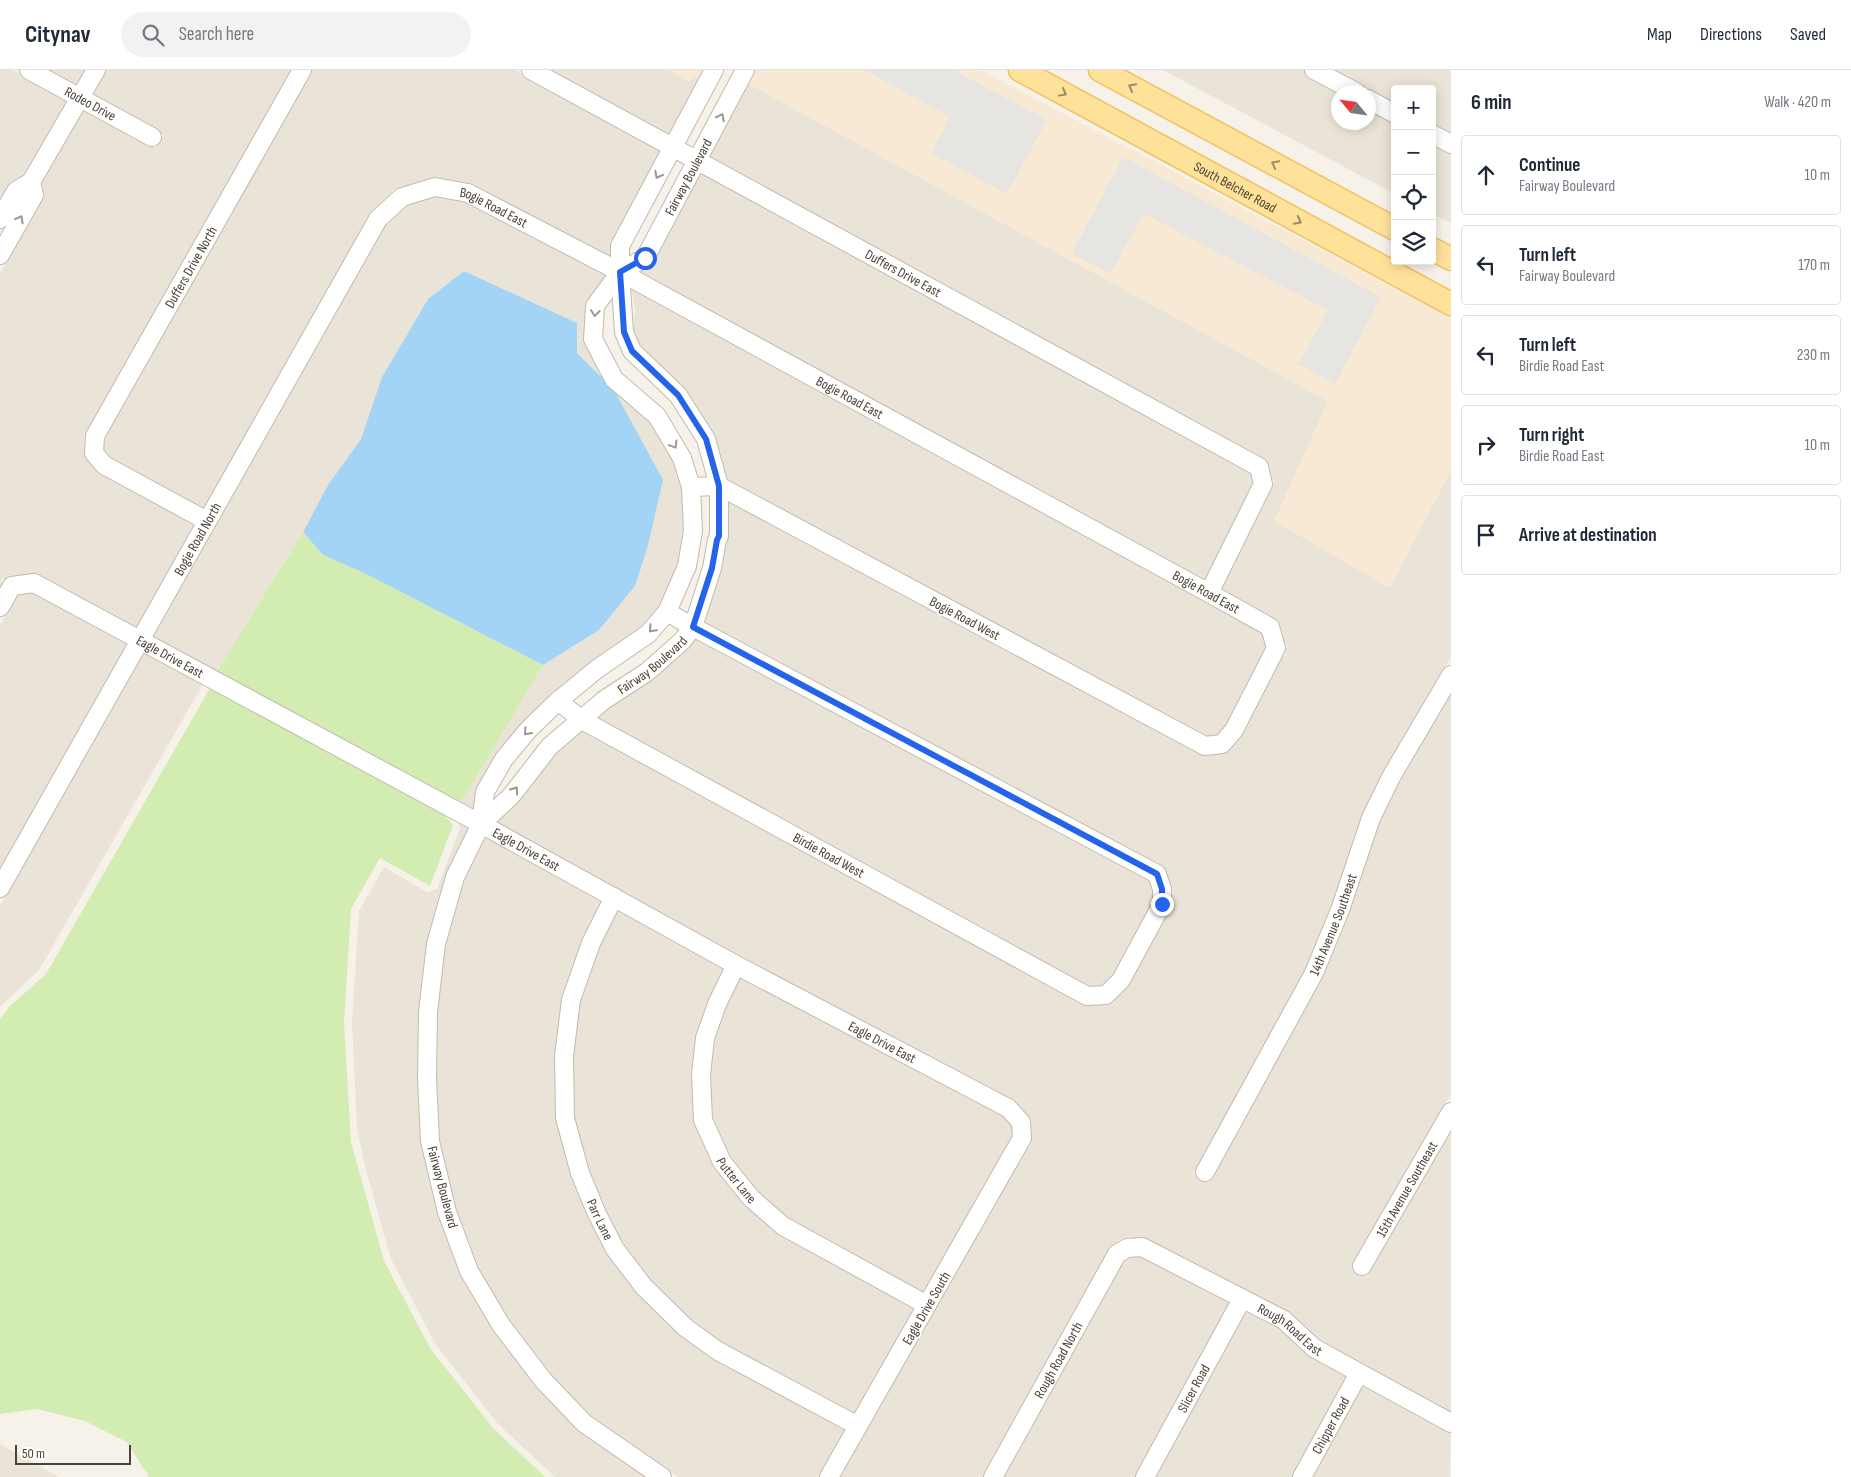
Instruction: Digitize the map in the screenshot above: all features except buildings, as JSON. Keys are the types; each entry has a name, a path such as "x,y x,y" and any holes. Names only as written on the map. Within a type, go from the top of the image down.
{"main road":[{"name":"South Belcher Road","path":"1020,70 1451,304"},
{"path":"1100,70 1391,227"},
{"path":"1436,251 1451,259"}],"street":[{"name":"Rodeo Drive","path":"29,70 152,137"},
{"path":"0,219 16,191 31,182 96,70"},
{"name":"Duffers Drive North","path":"207,521 104,465 94,453 95,436 302,70"},
{"name":"Duffers Drive East","path":"531,70 1259,467 1263,484 1209,593"},
{"name":"Fairway Boulevard","path":"480,824 511,796 550,746 604,700 647,672 682,641 693,627 712,568 719,536 719,486 706,439 678,395 632,351 624,332 620,246 714,70"},
{"name":"Fairway Boulevard","path":"662,1477 584,1423 543,1380 501,1325 469,1271 448,1212 430,1141 427,1078 428,1012 436,944 456,877 480,824 485,792 504,759 529,729 558,701 597,669 648,634 667,612 687,566 693,531 691,487 682,458 657,416 614,378 593,339 595,306 620,272 645,258 745,70"},
{"path":"1314,70 1343,85"},
{"path":"1376,104 1391,112"},
{"path":"1436,136 1451,144"},
{"path":"0,255 34,195 31,182"},
{"name":"Bogie Road East","path":"402,197 435,187 468,192 620,272 1270,627 1276,648"},
{"name":"Bogie Road North","path":"0,888 378,219 402,197"},
{"path":"691,487 719,486"},
{"name":"Bogie Road West","path":"719,486 1205,746 1222,744 1234,730 1276,648"},
{"name":"Eagle Drive East","path":"0,607 12,586 34,583 736,965 1008,1108 1021,1122 1022,1138"},
{"path":"667,612 693,627"},
{"name":"Birdie Road West","path":"558,701 582,720 1087,996 1106,995 1121,980 1162,904 1162,889 1157,874 693,627"},
{"name":"14th Avenue Southeast","path":"1205,1172 1314,973 1340,910 1371,818 1391,777 1451,674"},
{"name":"Parr Lane","path":"614,897 591,943 570,1000 564,1056 565,1118 580,1173 596,1214 615,1249 644,1287 686,1328 718,1351 858,1426"},
{"name":"Putter Lane","path":"736,965 717,1004 705,1038 701,1075 703,1120 722,1162 751,1198 783,1226 927,1305"},
{"name":"15th Avenue Southeast","path":"1362,1266 1451,1112"},
{"name":"Eagle Drive South","path":"829,1477 1022,1138"},
{"name":"Rough Road East","path":"1127,1248 1142,1247 1284,1320 1314,1348 1451,1423"},
{"name":"Rough Road North","path":"992,1477 1117,1254 1127,1248"},
{"name":"Slicer Road","path":"1145,1477 1242,1299"},
{"name":"Chipper Road","path":"1302,1477 1359,1373"}],"shaded area":[{"path":"0,70 13,70 68,100 24,176 9,186 0,201"},
{"path":"46,70 86,70 76,87"},
{"path":"106,70 292,70 86,435 85,452 87,458 94,465 93,468 103,476 106,475 195,523 136,630 8,575 6,578 1,579 2,584 0,588 0,273 42,199 40,184 84,109 156,148 164,135 92,95"},
{"path":"313,70 515,70 673,155 616,260 472,185 404,187 402,185 398,189 391,191 392,194 370,215 203,510 110,459 103,451 104,439"},
{"path":"548,70 669,70 688,81 711,70 681,141"},
{"path":"669,70 711,70 688,81"},
{"path":"740,70 981,70 1451,318 1451,470 1390,588 1274,521 1328,401 736,77"},
{"path":"864,70 953,70 1047,120 1007,194 931,153 950,117"},
{"path":"1163,70 1451,70 1451,223 1436,216 1436,85 1391,85 1391,192"},
{"path":"736,77 1328,401 1390,587 1451,470 1451,657 1383,773 1363,815 1332,906 1306,969 1193,1174 1209,1183 1322,978 1348,913 1380,822 1399,781 1451,692 1451,1094 1351,1269 1366,1277 1451,1130 1451,1414 1129,1237 1117,1240 1118,1243 1109,1250 982,1477 840,1477 1027,1146 1030,1146 1033,1135 1030,1134 1027,1117 1012,1100 740,958 495,823 519,801 556,752 583,730 1106,1006 1110,1003 1115,1003 1115,998 1129,984 1170,909 1171,896 1173,895 1171,882 703,623 721,571 725,543 728,536 727,499 1224,752 1238,741 1246,729 1282,656 1287,655 1285,650 1288,645 1220,590 1269,491 1273,490 1272,485 1275,481 1271,478 1263,460 697,150"},
{"path":"1123,157 1381,297 1335,384 1295,362 1299,363 1328,310 1144,214 1110,274 1072,253"},
{"path":"689,164 1251,472 1254,482 1204,582 631,269"},
{"path":"436,196 466,200 607,274 587,301 584,338 604,378 577,353 464,271 428,299 382,377 361,439 328,485 303,532 216,673 152,639 385,225 408,204"},
{"path":"631,287 1262,632 1267,647 1226,725 1217,736 1206,738 726,481 647,360 633,332 635,309"},
{"path":"613,388 650,421 674,460 682,488 684,530 679,564 660,607 641,627 591,662 556,690 521,724 497,754 477,787 473,811 448,798 462,801 543,665 599,630 635,431"},
{"path":"33,591 128,644 0,870 0,625 18,594"},
{"path":"696,638 1150,880 1154,890 1154,902 1114,975 1101,987 1088,987 596,719 610,706 653,679"},
{"path":"144,653 203,684 39,970 0,1007 0,906"},
{"path":"458,821 469,827 447,874 428,941 420,1010 418,1077 421,1141 439,1214 494,1329 648,1477 555,1477 498,1424 436,1345 391,1259 364,1163 357,1128 352,1023 359,911 384,867 427,892 437,889 460,828"},
{"path":"485,836 602,900 583,940 562,996 555,1055 556,1119 572,1175 589,1217 608,1252 638,1293 846,1429 819,1477 678,1477 663,1468 590,1417 550,1375 508,1321 477,1268 456,1211 438,1141 436,1079 437,1013 445,947 464,881"},
{"path":"618,908 725,968 709,1000 697,1034 693,1073 745,1203 915,1308 854,1415 722,1344 691,1322 651,1282 623,1246 605,1212 589,1171 574,1117 573,1057 579,1002 599,947"},
{"path":"741,977 1003,1114 1012,1124 1013,1135 923,1294 787,1220 757,1193 729,1159 712,1119 710,1076 714,1040 725,1008"},
{"path":"1141,1255 1231,1302 1135,1477 1003,1477 1123,1260 1131,1256"},
{"path":"1247,1310 1279,1326 1348,1376 1292,1477 1155,1477"},
{"path":"1363,1384 1451,1432 1450,1477 1312,1477"},
{"path":"0,1444 59,1477 0,1477"}],"green space":[{"path":"303,532 323,555 364,573 543,665 462,801 448,798 216,673"},
{"path":"210,688 444,815 453,825 430,886 380,858 351,909 344,1023 351,1142 384,1261 430,1348 493,1428 545,1477 149,1477 127,1442 85,1421 37,1409 0,1414 0,1019 10,1006 46,974"}],"water":[{"path":"464,271 577,323 577,353 613,388 663,480 647,549 635,586 599,630 543,665 364,573 323,555 303,532 328,485 361,439 382,377 428,299"}],"route":[{"path":"645,258 620,272 624,332 632,351 678,395 706,439 719,486 719,536 712,568 693,627 1157,874 1162,889 1162,904"}]}
